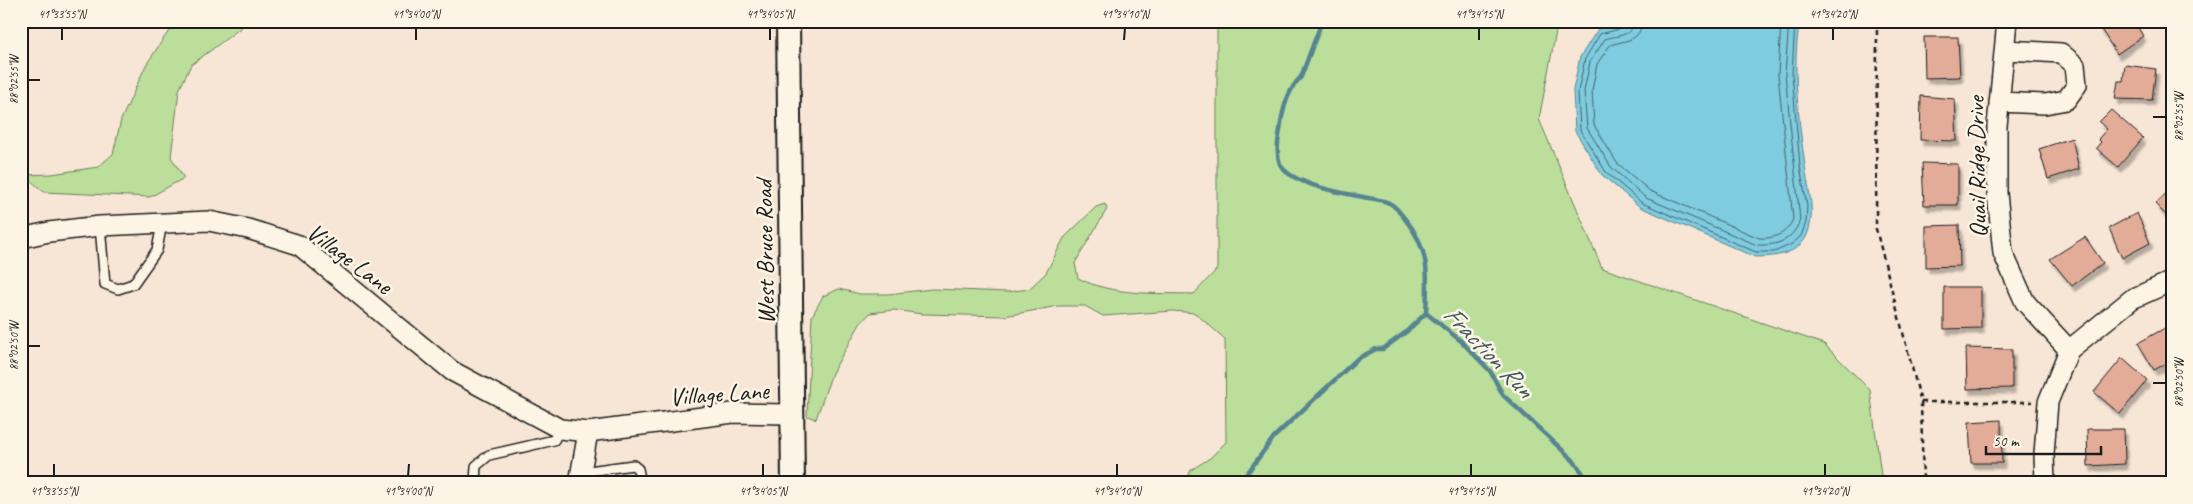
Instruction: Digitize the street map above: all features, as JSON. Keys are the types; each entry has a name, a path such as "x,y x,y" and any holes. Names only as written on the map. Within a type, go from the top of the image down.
{"street":[{"name":"West Bruce Road","path":"788,21 793,483"},
{"name":"Quail Ridge Drive","path":"2007,21 1998,102 1997,193 2002,253 2025,302 2070,350"},
{"path":"1998,102 2046,104 2066,100 2077,85 2075,65 2061,53 2004,50"},
{"name":"Village Lane","path":"21,238 49,232 100,226 209,221 248,229 299,245 452,371 560,429 588,432 733,413 793,414"},
{"path":"2044,483 2048,402 2070,350 2132,299 2172,281"},
{"path":"580,478 588,432"}],"lane":[{"path":"100,226 105,284 118,289 133,284 157,250 162,223"},
{"path":"474,483 476,466 489,455 554,440 560,429"},
{"path":"580,478 633,465 638,469 641,483"}],"path":[{"path":"1877,21 1876,229 1921,402 1923,483"},
{"path":"1921,402 2048,402"}],"green space":[{"path":"180,21 238,21 242,27 191,65 179,90 171,157 184,178 150,197 44,192 24,175 52,174 98,167 113,154 121,120 146,65 166,35"},
{"path":"1217,21 1558,21 1539,119 1602,268 1824,344 1870,390 1882,483 1185,483 1191,470 1210,458 1226,442 1225,339 1195,313 1173,311 1103,316 1085,306 1058,306 1005,316 922,314 894,310 870,313 860,324 832,373 816,419 807,416 812,316 823,296 839,289 860,294 888,294 932,289 1007,292 1029,289 1046,273 1064,238 1096,207 1105,204 1107,209 1075,263 1078,278 1091,284 1120,291 1194,294 1217,269"}],"water":[{"path":"1652,21 1800,21 1796,56 1797,93 1800,131 1811,202 1811,220 1806,237 1797,248 1783,254 1755,257 1640,207 1602,175 1575,131 1573,90 1580,57 1598,29 1615,24"}],"building":[{"path":"2134,21 2143,36 2117,54 2096,22"},
{"path":"1924,37 1958,37 1960,77 1925,78"},
{"path":"2125,65 2156,69 2152,100 2115,99 2118,81 2123,81"},
{"path":"1921,96 1955,99 1957,141 1920,140"},
{"path":"2111,110 2143,138 2118,167 2096,148 2101,142 2098,139 2107,129 2099,122"},
{"path":"2072,138 2079,169 2048,179 2039,149"},
{"path":"1922,163 1958,164 1958,205 1924,205"},
{"path":"2172,188 2172,221 2155,204"},
{"path":"2137,213 2150,243 2122,258 2109,228"},
{"path":"1959,225 1960,266 1926,267 1926,226"},
{"path":"2085,237 2103,263 2072,286 2050,259"},
{"path":"1944,287 1981,287 1981,328 1944,329"},
{"path":"2172,324 2172,360 2154,370 2138,343"},
{"path":"1966,348 2012,349 2012,388 1967,389"},
{"path":"2122,358 2147,380 2120,414 2094,392"},
{"path":"2001,420 2002,463 1971,463 1969,422"},
{"path":"2087,429 2124,429 2125,464 2088,466"},
{"path":"2092,480 2123,480 2123,483 2092,483"}],"waterway":[{"name":"Fraction Run","path":"1322,21 1301,77 1292,88 1284,109 1278,147 1280,164 1285,171 1305,182 1330,190 1383,201 1392,204 1396,208 1413,230 1423,252 1427,275 1426,313"},
{"name":"Fraction Run","path":"1426,313 1461,341 1490,371 1503,395 1573,460 1590,483"},
{"path":"1240,483 1274,437 1357,359 1376,349 1383,349 1406,332 1426,313"}]}
